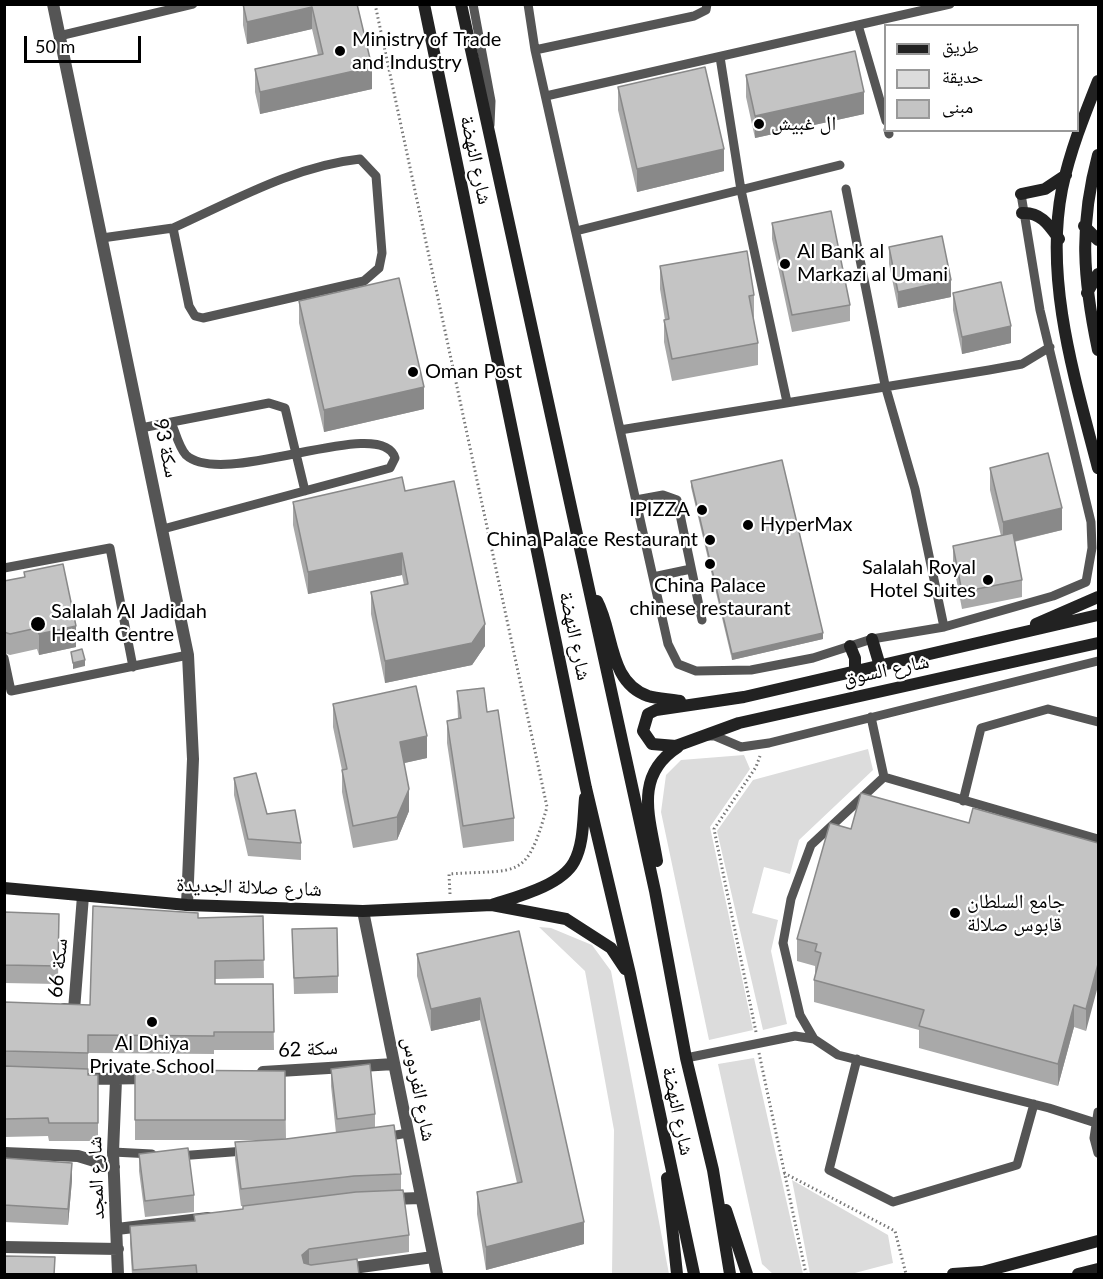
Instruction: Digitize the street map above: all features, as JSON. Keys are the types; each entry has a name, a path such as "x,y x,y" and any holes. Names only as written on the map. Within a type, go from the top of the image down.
{"street":[{"name":"سكة 93","path":"53,4 188,655 193,759 187,905"},
{"name":"شارع النهضة","path":"424,4 586,788 630,974 694,1275"},
{"name":"شارع النهضة","path":"461,4 655,891 686,1058 712,1170 730,1275"},
{"path":"1098,81 1066,175 1059,239 1060,299 1098,468"},
{"path":"1098,155 1084,226 1087,292 1098,350"},
{"path":"1021,194 1045,189 1066,175"},
{"path":"1022,213 1039,216 1047,221 1059,239"},
{"path":"1084,226 1098,240"},
{"path":"1087,292 1098,274"},
{"path":"589,590 600,607 617,664 628,682 648,696 696,704"},
{"path":"1023,632 1039,622 1083,606 1098,597"},
{"name":"شارع السوق","path":"1098,615 744,697 656,710 648,714 643,731 652,744 669,747 739,723 1098,643"},
{"path":"872,639 880,666"},
{"path":"850,646 855,658 855,671"},
{"path":"655,891 657,860 648,812 649,788 661,761 684,743"},
{"name":"شارع صلالة الجديدة","path":"492,905 549,884 573,863 582,836 586,788"},
{"name":"شارع صلالة الجديدة","path":"4,888 187,905 363,911 492,905 566,919 596,936 611,948 630,974"},
{"name":"سكة 66","path":"51,1009 74,1010 83,896"},
{"name":"شارع الفردوس","path":"363,911 437,1275"},
{"name":"سكة 62","path":"255,1072 394,1064"},
{"path":"71,1078 116,1080 162,1077"},
{"name":"شارع المجد","path":"116,1080 113,1152 118,1275"},
{"path":"666,1149 669,1216 677,1275"},
{"path":"4,1153 78,1156 114,1167"},
{"path":"712,1170 747,1275"},
{"path":"377,1200 421,1198"},
{"path":"117,1229 224,1216"},
{"path":"975,1275 1098,1242"},
{"path":"4,1247 118,1249"},
{"path":"310,1275 433,1257"},
{"path":"1084,1274 1098,1269"},
{"path":"953,1275 989,1271"}],"lane":[{"path":"60,36 193,4"},
{"path":"473,4 490,101 489,130"},
{"path":"528,4 535,50 673,657 678,664 696,672 751,670 813,658 872,639 944,627 1053,596 1086,582 1092,548 1091,522 1040,310 1022,213 1021,194"},
{"path":"535,50 694,16 706,10 707,4"},
{"path":"546,96 950,4"},
{"path":"858,25 884,117"},
{"path":"720,57 741,190 787,402"},
{"path":"102,238 173,228 270,185 332,162 360,159 376,176 382,254 379,268 364,281 203,318 195,316 189,306 173,228"},
{"path":"576,231 840,165"},
{"path":"846,189 885,385 915,489 944,627"},
{"path":"620,430 1022,364 1050,347"},
{"path":"141,428 269,403 285,408 305,491"},
{"path":"162,529 390,468 395,458 393,452 385,445 370,443 297,452 225,466 201,463 185,454 171,422"},
{"path":"636,500 663,495 677,500 702,620"},
{"path":"4,568 110,548 133,667"},
{"path":"653,577 691,569"},
{"path":"4,658 11,691 188,655"},
{"path":"704,736 715,736 741,747 764,743 1098,661"},
{"path":"963,801 981,728 1048,709 1098,722"},
{"path":"871,717 884,777"},
{"path":"884,777 1098,839"},
{"path":"814,1039 800,1015 783,943 791,899 811,844 884,777"},
{"path":"686,1058 795,1036 814,1039 838,1055 1034,1104 1096,1123"},
{"path":"857,1059 829,1170 893,1202 1017,1165 1034,1104"},
{"path":"1098,1112 1094,1138 1098,1153"},
{"path":"374,1138 408,1133"},
{"path":"113,1152 179,1156 259,1150"}],"path":[{"path":"375,4 547,807 536,844 526,862 512,869 449,874 450,907"},
{"path":"764,743 756,767 714,829 806,1275"},
{"path":"784,1173 895,1231 906,1275"}],"green space":[{"path":"868,749 873,770 799,840 790,874 764,867 752,913 778,920 771,951 787,1024 763,1030 717,831 753,780"},
{"path":"744,755 750,769 710,827 753,1030 709,1040 661,812 666,775 681,760"},
{"path":"539,927 551,928 592,945 611,971 669,1274 612,1274 614,1130 585,971"},
{"path":"754,1058 803,1274 773,1274 762,1264 718,1064"},
{"path":"792,1180 888,1235 893,1263 851,1274 810,1274"}],"building":[{"path":"243,4 357,4 372,67 260,92 255,69 323,54 312,7 247,22"},
{"path":"855,51 864,92 755,116 746,75"},
{"path":"705,67 724,149 637,169 618,87"},
{"path":"831,211 850,305 792,315 772,223"},
{"path":"942,236 951,280 898,292 889,247"},
{"path":"747,251 754,295 749,296 758,343 672,359 664,320 669,319 660,266"},
{"path":"399,278 424,387 324,410 299,301"},
{"path":"1001,282 1011,326 962,337 953,293"},
{"path":"1048,453 1062,508 1003,522 990,468"},
{"name":"HyperMax","path":"782,460 823,633 732,654 691,481"},
{"path":"402,477 405,491 454,481 485,624 472,643 385,661 371,592 408,584 402,553 308,572 293,502"},
{"path":"1013,533 1022,580 962,592 953,546"},
{"path":"63,564 76,626 39,634 37,628 10,634 4,632 4,581 25,577 24,572"},
{"path":"82,649 85,660 73,663 71,652"},
{"path":"416,686 427,736 400,742 409,789 397,817 353,826 342,770 347,769 333,704"},
{"path":"484,688 487,712 498,710 514,818 463,826 447,721 461,718 457,691"},
{"path":"256,773 267,814 295,810 301,843 248,839 234,778"},
{"name":"جامع السلطان قابوس صلالة","path":"861,793 969,823 973,808 1098,843 1098,964 1086,1009 1074,1005 1058,1064 919,1026 924,1010 814,980 821,953 815,951 817,944 797,939 830,823 851,829"},
{"path":"93,906 198,913 198,918 263,916 264,960 215,961 215,984 273,984 274,1032 214,1032 214,1036 88,1035 88,1053 4,1051 4,1002 90,1005"},
{"path":"4,912 59,914 58,966 4,965"},
{"path":"337,928 338,976 294,978 292,929"},
{"path":"519,931 584,1222 486,1247 477,1192 522,1182 480,998 431,1009 417,954"},
{"path":"370,1064 375,1114 337,1119 331,1069"},
{"path":"4,1066 88,1069 88,1075 98,1075 98,1123 49,1123 48,1118 4,1119"},
{"path":"135,1070 285,1071 285,1120 135,1120"},
{"path":"394,1125 401,1174 354,1176 241,1189 235,1142 286,1139"},
{"path":"188,1148 194,1195 145,1201 139,1154"},
{"path":"4,1158 72,1163 68,1209 4,1205"},
{"path":"403,1190 409,1235 309,1249 302,1255 304,1263 311,1265 357,1259 359,1275 197,1275 196,1265 133,1270 130,1226 195,1221 194,1215 243,1209 243,1206 356,1192"},
{"path":"4,1256 55,1257 54,1275 4,1275"}],"place":[{"name":"Ministry of Trade and Industry","path":"340,51"},
{"name":"ال غبيش","path":"759,124"},
{"name":"Al Bank al Markazi al Umani","path":"785,264"},
{"name":"Oman Post","path":"413,372"},
{"name":"IPIZZA","path":"702,510"},
{"name":"HyperMax","path":"748,525"},
{"name":"China Palace Restaurant","path":"710,540"},
{"name":"China Palace chinese restaurant","path":"710,564"},
{"name":"Salalah Royal Hotel Suites","path":"988,580"},
{"name":"Salalah Al Jadidah Health Centre","path":"38,624"},
{"name":"جامع السلطان قابوس صلالة","path":"955,913"},
{"name":"Al Dhiya Private School","path":"152,1022"}]}
